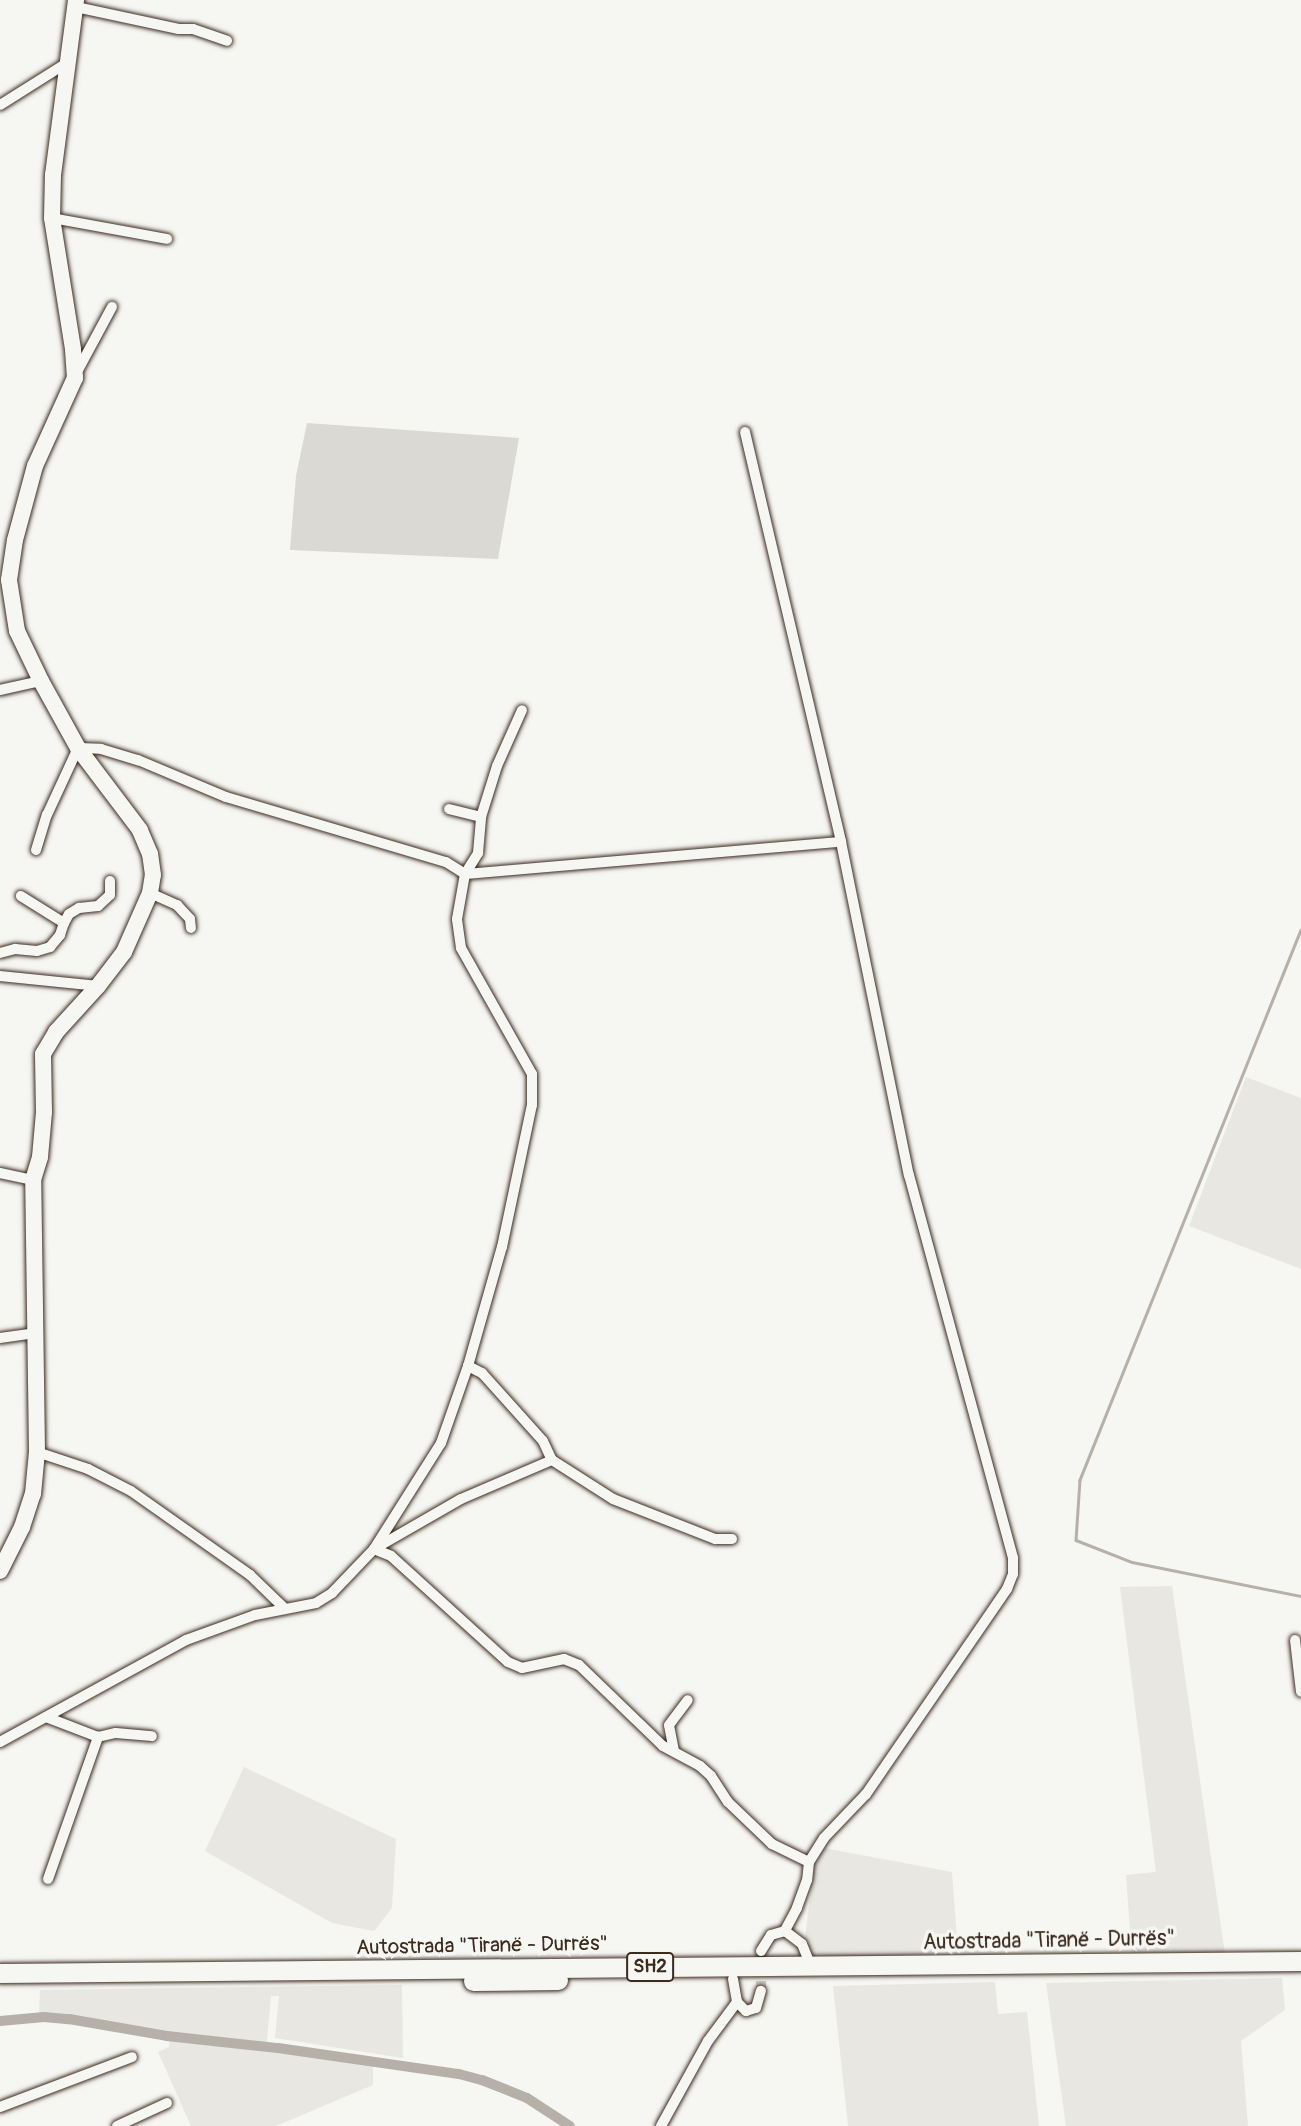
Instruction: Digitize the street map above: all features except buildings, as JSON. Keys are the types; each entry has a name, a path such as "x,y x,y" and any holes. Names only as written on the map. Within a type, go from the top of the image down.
{"highway":[{"name":"Autostrada \"Tiranë - Durrës\"","path":"0,1973 1301,1961"},
{"name":"Autostrada \"Tiranë - Durrës\"","path":"0,1985 1301,1974"}],"street":[{"path":"75,378 73,349 52,218 53,175 76,3 179,29 193,29 228,41"},
{"path":"0,105 70,61"},
{"path":"52,218 167,239"},
{"path":"0,1571 22,1527 33,1494 37,1452 33,1180 40,1157 44,1112 43,1054 56,1032 98,986 124,952 150,892 150,854 139,830 78,748 41,681 18,631 9,580 15,540 36,466 82,359 112,307"},
{"path":"745,432 841,842 909,1175 1013,1558 1013,1574 1007,1589 866,1794 824,1838 809,1862 804,1889 785,1931 771,1935 761,1951"},
{"path":"0,690 41,681"},
{"path":"0,1742 186,1640 217,1627 316,1602 332,1593 374,1549 441,1443 468,1366 502,1247 533,1089 532,1074 524,1058 461,948 457,919 465,874 478,853 481,817 496,766 523,710"},
{"path":"36,850 47,815 78,748"},
{"path":"78,748 101,749 138,760 237,801 446,862 465,874 841,842"},
{"path":"449,809 481,817"},
{"path":"0,953 15,949 37,951 50,947 60,936 69,914 79,908 99,905 110,895 110,881"},
{"path":"150,892 177,905 190,919 191,928"},
{"path":"21,896 64,923"},
{"path":"0,976 98,986"},
{"path":"0,1172 33,1180"},
{"path":"0,1338 37,1333"},
{"path":"468,1366 482,1373 543,1441 552,1460 613,1499 715,1539 732,1539"},
{"path":"37,1452 88,1469 131,1491 250,1575 284,1608"},
{"path":"374,1549 461,1499 552,1460"},
{"path":"374,1549 391,1556 508,1662 522,1668 564,1659 579,1665 663,1745 711,1776 729,1802 772,1844 809,1862"},
{"path":"1295,1640 1301,1692"},
{"path":"674,1751 669,1724 688,1700"},
{"path":"46,1717 98,1738 116,1733 152,1736"},
{"path":"48,1879 98,1738"},
{"path":"785,1931 802,1944 811,1966"},
{"path":"733,1979 737,2002 741,2007 751,2011 759,2003 761,1991"},
{"path":"661,2126 708,2041 737,2002"},
{"path":"0,2107 132,2057"},
{"path":"117,2126 167,2103"}],"shaded area":[{"path":"307,423 519,438 498,559 290,550 296,476"},
{"path":"1246,1077 1301,1098 1301,1269 1189,1226"},
{"path":"1172,1586 1225,1954 1132,1959 1126,1875 1156,1872 1120,1587"},
{"path":"244,1767 396,1839 392,1908 374,1931 332,1923 205,1851"},
{"path":"824,1848 952,1872 958,1953 814,1958 805,1938 814,1865"},
{"path":"1282,1978 1285,2010 1241,2041 1248,2126 1066,2126 1046,1983"},
{"path":"995,1982 998,2014 1027,2012 1039,2126 848,2126 833,1986"},
{"path":"402,1985 403,2058 275,2038 279,1996 271,1996 266,2051 373,2065 373,2085 276,2126 191,2126 158,2052 169,2047 170,2033 39,2013 40,1990"}],"waterway":[{"path":"1301,930 1080,1480 1076,1540 1132,1562 1301,1596"},
{"path":"0,2021 44,2017 69,2019 167,2036 278,2048 459,2074 527,2098 570,2126"}],"tunnel":[{"path":"761,1962 761,1991"}]}
